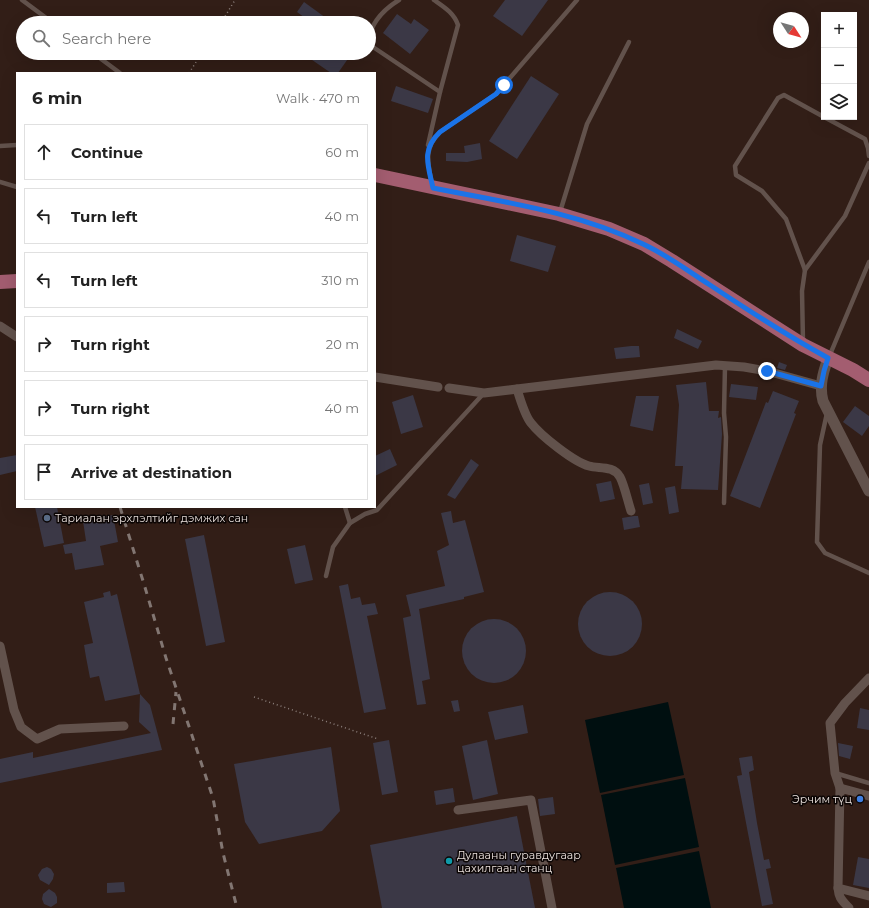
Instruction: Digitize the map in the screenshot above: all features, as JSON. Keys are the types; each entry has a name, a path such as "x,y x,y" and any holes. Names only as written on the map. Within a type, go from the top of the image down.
{"main road":[{"path":"376,175 559,214 609,229 653,249 804,345 853,370 869,380"},
{"path":"0,282 16,281"}],"street":[{"path":"0,326 16,335"},
{"path":"828,358 821,386 822,397 827,412 869,491"},
{"path":"449,388 484,393 716,365 744,367 767,371 821,386"},
{"path":"376,378 438,387"},
{"path":"517,389 530,422 571,458 590,467 606,468 614,471 620,476 631,512"},
{"path":"0,646 14,710 21,727 37,740 60,729 124,726"},
{"path":"849,908 839,896 838,888 840,788 835,773 830,722 845,703 869,678"},
{"path":"840,788 869,796"},
{"path":"458,810 531,800 552,908"},
{"path":"838,888 869,896"}],"lane":[{"path":"22,0 44,16"},
{"path":"376,22 390,6 399,0"},
{"path":"433,188 428,166 428,147 440,92 458,25 450,12 434,0"},
{"path":"428,147 440,132 496,94 577,0"},
{"path":"559,214 587,124 629,42"},
{"path":"376,48 440,92"},
{"path":"102,60 119,72"},
{"path":"805,270 786,219 762,191 736,175 734,166 778,98 784,95 821,115"},
{"path":"830,120 865,139 869,156"},
{"path":"0,146 16,144"},
{"path":"804,345 802,291 805,270 845,216 869,163"},
{"path":"0,182 16,187"},
{"path":"828,358 869,262"},
{"path":"724,503 726,437 724,413 725,366"},
{"path":"326,576 333,547 350,522 365,514 377,510 484,393"},
{"path":"827,412 820,445 817,542 825,553 869,573"},
{"path":"345,508 350,522"},
{"path":"835,773 869,783"}],"path":[{"path":"225,16 235,0"},
{"path":"190,72 197,60"},
{"path":"254,697 378,739"}],"shaded area":[{"path":"0,0 869,0 869,908 0,908"},
{"path":"668,702 684,775 600,793 585,720"},
{"path":"685,778 699,847 615,865 601,795"},
{"path":"699,851 711,908 624,908 616,868"}],"building":[{"path":"505,0 548,0 522,36 493,16"},
{"path":"304,2 323,16 302,16 297,12"},
{"path":"397,14 411,24 414,19 429,30 410,54 383,33"},
{"path":"312,60 347,60 339,72 330,72"},
{"path":"531,76 559,94 517,159 489,141"},
{"path":"396,86 433,99 428,113 391,101"},
{"path":"480,143 482,159 467,162 446,161 446,153 465,153 464,146"},
{"path":"517,235 556,246 548,272 510,261"},
{"path":"677,329 702,341 698,349 674,338"},
{"path":"639,346 640,357 616,359 614,348"},
{"path":"779,362 787,365 785,370 777,368"},
{"path":"706,382 709,411 719,411 718,418 721,417 722,434 718,490 681,489 683,466 675,466 679,405 676,385"},
{"path":"731,384 758,387 756,400 729,397"},
{"path":"773,391 799,401 794,413 796,414 760,508 730,496 766,402 768,403"},
{"path":"413,395 423,427 401,434 392,402"},
{"path":"636,396 659,396 653,431 630,426"},
{"path":"855,406 869,416 869,426 862,436 843,422"},
{"path":"390,449 397,465 376,476 376,456"},
{"path":"16,455 16,471 0,475 0,458"},
{"path":"471,459 479,465 455,499 447,495"},
{"path":"611,481 615,499 600,502 596,484"},
{"path":"649,483 653,503 643,505 639,485"},
{"path":"675,486 679,512 669,514 665,488"},
{"path":"35,508 57,508 64,543 44,547"},
{"path":"451,511 453,523 465,520 484,592 464,597 464,599 419,609 430,679 422,681 426,704 417,705 403,618 411,616 406,595 445,586 437,551 449,545 441,513"},
{"path":"113,515 118,542 100,546 104,565 75,570 72,553 65,554 63,545 86,541 83,521"},
{"path":"638,516 640,527 624,530 622,518"},
{"path":"204,535 225,642 206,646 185,539"},
{"path":"305,545 313,580 295,584 287,549"},
{"path":"348,584 351,599 360,597 362,605 375,603 378,614 367,616 386,709 364,713 339,586"},
{"path":"110,591 111,596 117,594 140,694 105,701 99,676 90,678 84,645 93,643 84,602 104,597 103,593"},
{"path":"610,592 628,598 636,606 642,624 636,642 628,650 610,656 592,650 584,642 578,624 584,606 592,598"},
{"path":"494,619 512,625 520,633 526,651 520,669 512,677 494,683 476,677 468,669 462,651 468,633 476,625"},
{"path":"140,694 150,705 162,750 0,783 0,759 33,752 33,758 151,733 139,722"},
{"path":"458,700 460,711 454,712 451,701"},
{"path":"523,705 528,733 495,740 488,712"},
{"path":"860,708 869,710 869,730 857,728"},
{"path":"389,740 398,792 382,795 373,743"},
{"path":"487,740 498,794 473,800 462,746"},
{"path":"838,743 853,746 850,759 839,756"},
{"path":"331,747 340,811 322,831 259,844 245,822 234,764"},
{"path":"752,756 754,770 749,772 757,823 764,860 769,859 771,868 766,869 773,904 762,906 737,776 742,775 739,758"},
{"path":"453,788 455,802 436,805 434,791"},
{"path":"553,797 555,814 540,816 538,799"},
{"name":"Дулааны гуравдугаар цахилгаан станц","path":"517,816 535,908 382,908 370,845"},
{"path":"858,857 869,859 869,888 853,885"},
{"path":"47,867 51,869 54,874 49,885 40,880 38,875 42,869"},
{"path":"124,882 125,892 107,893 107,883"},
{"path":"49,889 55,893 57,897 57,903 51,907 44,904 42,899 43,894"}],"railway":[{"path":"120,508 166,658 213,798 223,853 237,908"},
{"path":"173,724 176,692"}],"place":[{"name":"Тариалан эрхлэлтийг дэмжих сан","path":"47,518"},
{"name":"Эрчим түц","path":"860,799"},
{"name":"Дулааны гуравдугаар цахилгаан станц","path":"449,861"}],"route":[{"path":"504,85 496,94 448,126 434,138 428,147 428,166 433,188 573,217 626,236 644,244 672,260 750,312 828,358 821,386 767,371"}]}
